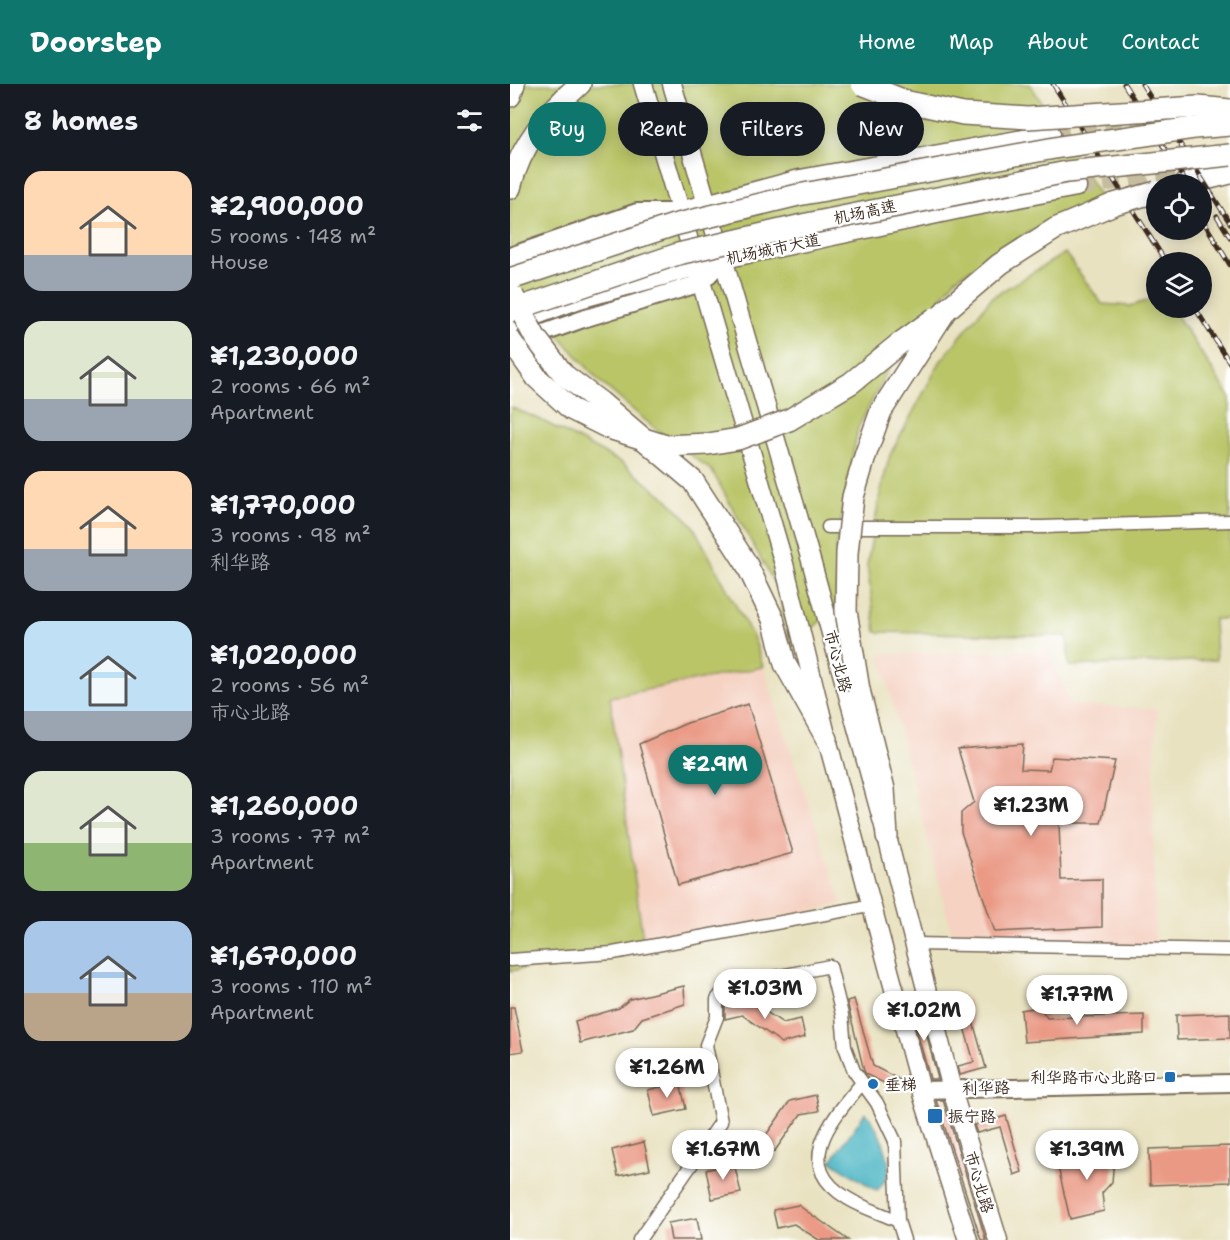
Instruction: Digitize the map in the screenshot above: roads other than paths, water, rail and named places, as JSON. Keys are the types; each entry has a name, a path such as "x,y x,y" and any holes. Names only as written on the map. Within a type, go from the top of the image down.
{"highway":[{"path":"510,96 514,84"},
{"path":"510,188 513,172 532,134 560,101 580,84"},
{"path":"862,84 908,102 963,114 1028,118 1198,108 1230,109"},
{"name":"机场高速","path":"510,279 674,225 798,195 1060,147 1230,124"},
{"name":"机场高速","path":"510,310 678,254 807,224 1066,172 1230,155"},
{"path":"1212,177 1230,173"},
{"path":"510,340 537,378 571,409 609,428 666,446 708,444 738,439 789,420 851,383 946,310 1000,264 1055,229 1114,204 1146,195"},
{"path":"510,287 535,337 564,375 600,402 693,481 746,563 773,619 785,664 826,739"},
{"path":"887,837 884,789 859,690 846,611 847,553 853,497 881,411 946,310"}],"main road":[{"name":"市心北路","path":"643,84 784,564 826,739 923,1094 968,1240"},
{"name":"市心北路","path":"672,84 808,553 887,837 953,1093 998,1240"},
{"path":"1186,116 1230,109"},
{"path":"510,266 680,212 800,179 1051,134"},
{"path":"1208,166 1230,168"},
{"name":"机场城市大道","path":"510,325 579,299 699,274 724,259 958,209 1077,187"},
{"path":"510,256 637,212 680,212"},
{"path":"510,345 699,274"},
{"name":"利华路","path":"923,1094 1230,1083"},
{"name":"利华路","path":"953,1093 1230,1092"}],"street":[{"path":"828,527 1043,527 1230,521"},
{"path":"510,960 613,953 863,907"},
{"path":"914,944 1230,950"},
{"path":"639,1240 721,1122 706,1045 717,1017 717,999 731,986 830,966 842,1015 845,1047 854,1071 877,1103 895,1141 898,1221 904,1240"},
{"path":"862,1083 830,1124 819,1146 820,1166 827,1183 846,1198 898,1221"}],"water":[{"path":"865,1113 879,1133 888,1160 887,1177 877,1191 831,1161"}],"tunnel":[{"path":"1051,134 1169,118"},
{"path":"1077,187 1197,168"}],"railway":[{"path":"1053,84 1160,252"},
{"path":"1124,84 1181,174"},
{"path":"1142,84 1230,223"},
{"path":"1217,216 1230,237"},
{"path":"1212,235 1230,265"},
{"path":"1201,318 1230,363"}],"place":[{"name":"利华路市心北路口","path":"1170,1077"},
{"name":"垂梯","path":"873,1084"},
{"name":"振宁路","path":"935,1116"}]}
